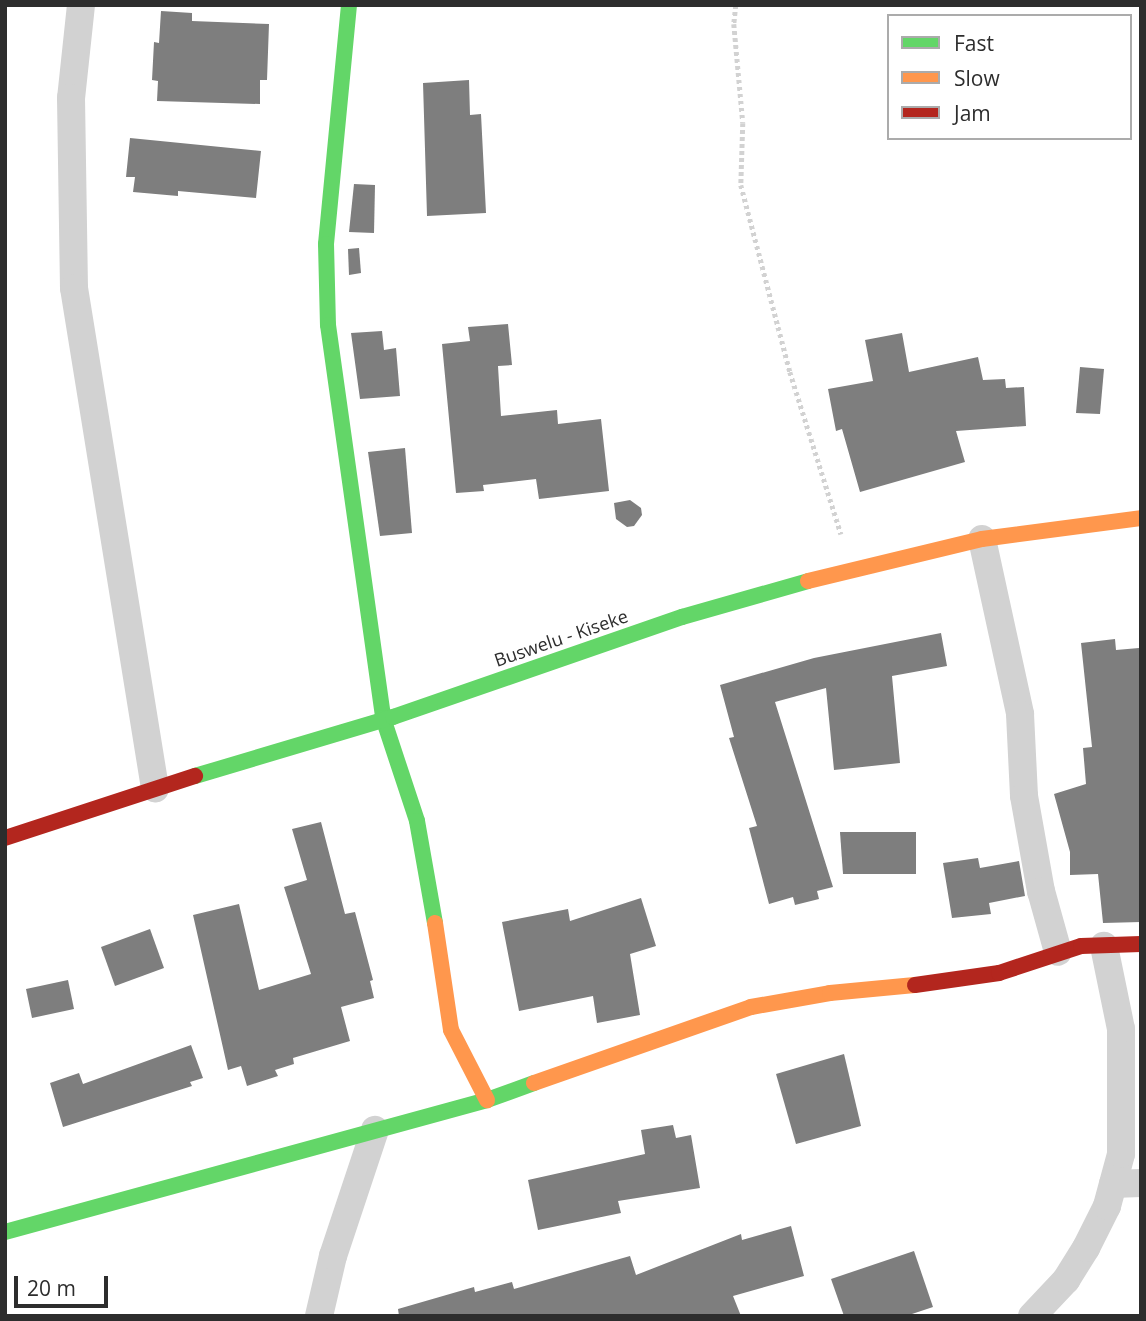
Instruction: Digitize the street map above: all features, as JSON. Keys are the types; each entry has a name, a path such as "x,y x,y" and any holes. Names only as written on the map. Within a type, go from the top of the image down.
{"street":[{"path":"81,5 71,98 74,288 155,788"},
{"path":"349,5 327,231 328,326 383,718 417,821 425,855 451,1030 486,1100"},
{"name":"Buswelu - Kiseke","path":"5,838 155,788 383,718 682,617 851,568 982,540 1141,518"},
{"path":"982,540 1020,714 1024,796 1041,891 1058,952"},
{"path":"5,1232 486,1100 751,1007 830,993 881,990 999,973 1081,946 1141,944"},
{"path":"1032,1316 1066,1280 1086,1248 1107,1206 1121,1154 1121,1029 1104,946"},
{"path":"319,1316 333,1256 375,1130"},
{"path":"1113,1184 1141,1183"}],"path":[{"path":"736,5 734,24 744,123 740,184 790,372 851,568"}],"building":[{"path":"161,11 192,13 192,21 269,24 267,80 260,80 260,104 157,101 158,81 152,80 154,42 159,43"},
{"path":"469,80 470,115 481,114 486,213 427,216 423,83"},
{"path":"130,138 261,151 256,198 178,191 178,196 133,192 135,177 126,177"},
{"path":"354,184 375,185 374,233 349,232"},
{"path":"359,248 361,273 349,275 348,249"},
{"path":"508,324 512,365 498,366 501,416 557,410 558,424 601,419 609,491 539,499 536,479 483,485 484,491 456,493 442,344 470,341 468,327"},
{"path":"382,331 384,350 396,348 400,396 360,399 351,333"},
{"path":"902,333 909,372 978,357 983,380 1005,379 1006,388 1024,387 1026,426 956,431 965,462 860,492 842,429 836,431 828,389 873,381 865,340"},
{"path":"1080,367 1104,369 1100,414 1076,413"},
{"path":"405,448 412,533 380,536 368,452"},
{"path":"630,500 641,508 642,515 634,526 627,527 616,519 614,503"},
{"path":"941,633 947,666 892,676 900,763 834,770 826,688 775,702 833,887 817,891 819,899 795,905 793,897 769,904 749,828 757,826 729,738 734,737 720,685 814,658"},
{"path":"1115,639 1116,650 1139,648 1141,922 1103,923 1098,874 1070,875 1070,852 1054,794 1086,784 1083,748 1092,747 1081,643"},
{"path":"321,822 345,914 355,912 373,980 370,981 374,998 341,1007 350,1041 293,1058 294,1064 275,1070 278,1076 247,1086 241,1066 228,1070 193,915 239,904 259,990 311,974 284,887 307,880 292,829"},
{"path":"840,832 916,832 916,874 843,874"},
{"path":"978,858 980,868 1019,861 1025,896 989,903 991,914 952,918 943,863"},
{"path":"641,898 656,946 630,954 640,1015 597,1023 593,996 519,1011 502,922 568,909 570,921"},
{"path":"150,929 164,968 115,986 101,947"},
{"path":"68,980 74,1009 32,1018 26,989"},
{"path":"191,1045 203,1078 190,1082 192,1086 63,1127 50,1083 79,1073 83,1084"},
{"path":"844,1054 861,1126 796,1144 776,1074"},
{"path":"673,1125 676,1138 691,1135 700,1188 618,1201 621,1213 538,1230 528,1180 645,1154 641,1130"},
{"path":"791,1226 804,1276 733,1296 741,1316 399,1316 398,1309 474,1287 475,1292 512,1282 514,1289 630,1256 636,1275 741,1234 742,1240"},
{"path":"914,1251 933,1307 906,1316 844,1316 831,1279"}],"traffic: fast":[{"path":"349,5 326,244 328,325 383,718 417,821 435,923"},
{"path":"195,776 393,717 682,617 808,581"},
{"path":"5,1232 487,1100 534,1083"}],"traffic: slow":[{"path":"808,581 982,539 1141,518"},
{"path":"435,923 451,1030 487,1100"},
{"path":"534,1083 751,1007 830,993 915,985"}],"traffic: jam":[{"path":"5,838 195,776"},
{"path":"915,985 999,973 1081,946 1141,944"}]}
